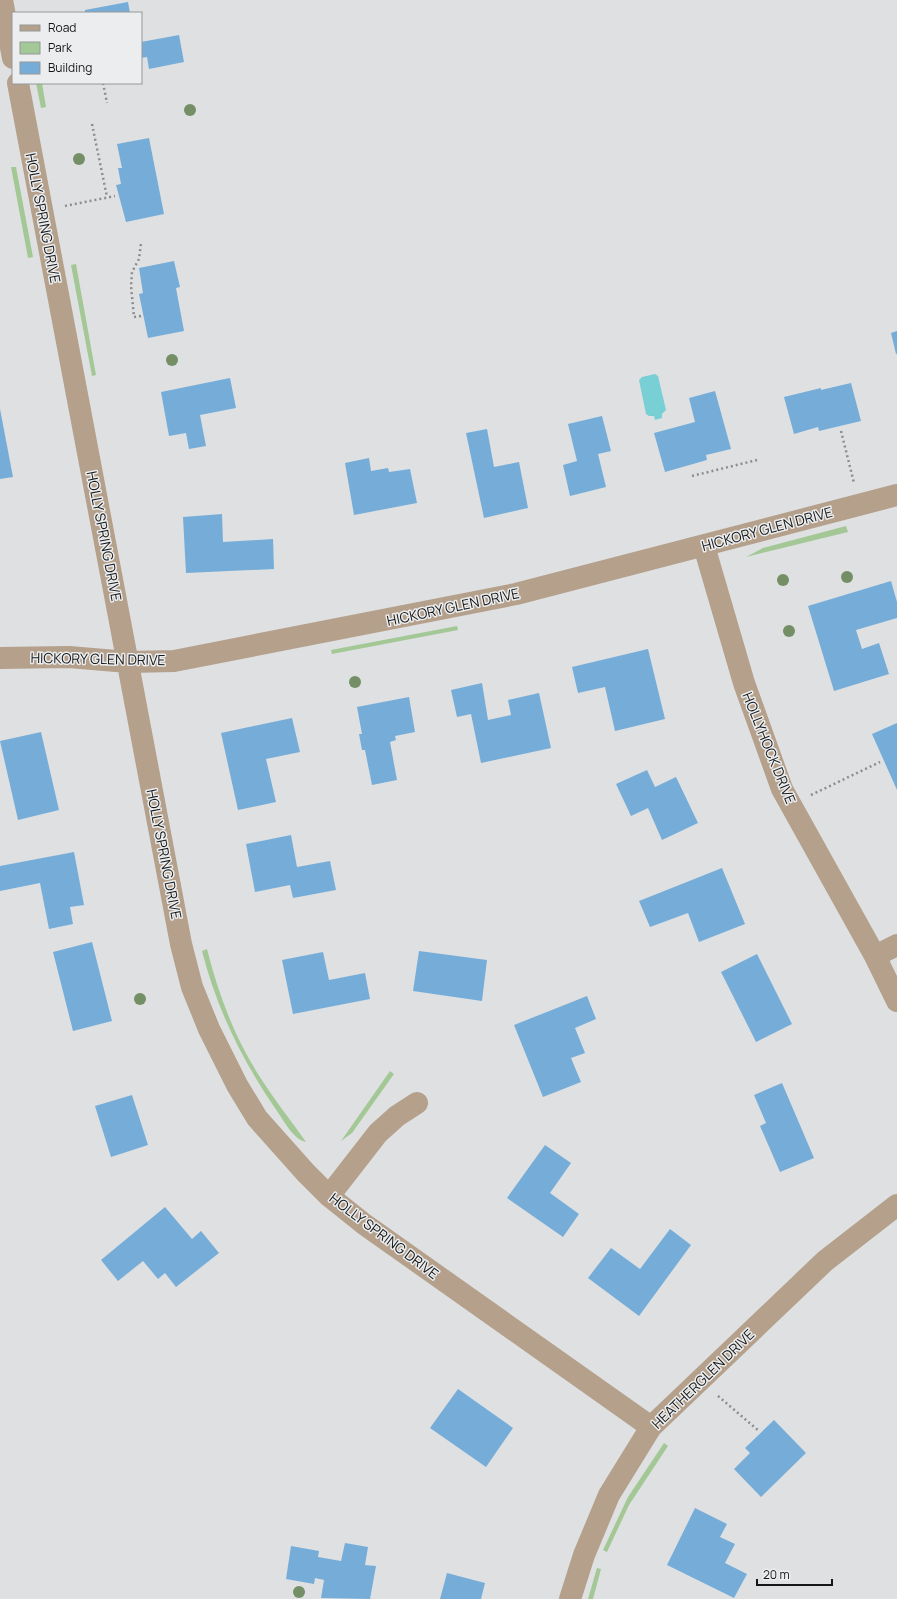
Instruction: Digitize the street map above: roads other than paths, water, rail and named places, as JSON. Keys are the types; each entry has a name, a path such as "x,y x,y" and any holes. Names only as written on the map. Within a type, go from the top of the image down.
{"street":[{"path":"2,0 12,53"},
{"name":"HOLLY SPRING DRIVE","path":"18,84 181,944 192,987 220,1052 257,1118 306,1173 329,1196 364,1224 652,1428"},
{"name":"HICKORY GLEN DRIVE","path":"0,658 69,657 128,662 174,661 462,606 704,546 897,495"},
{"name":"HOLLYHOCK DRIVE","path":"704,546 744,683 782,789 875,956 897,1000"},
{"path":"875,956 897,945"},
{"path":"329,1196 378,1133 397,1116 417,1102"},
{"name":"HEATHERGLEN DRIVE","path":"570,1599 584,1555 609,1495 652,1428 825,1261 897,1205"}],"water":[{"path":"655,374 658,376 666,410 662,414 662,418 655,420 654,416 649,416 646,414 639,380 642,377"}]}
